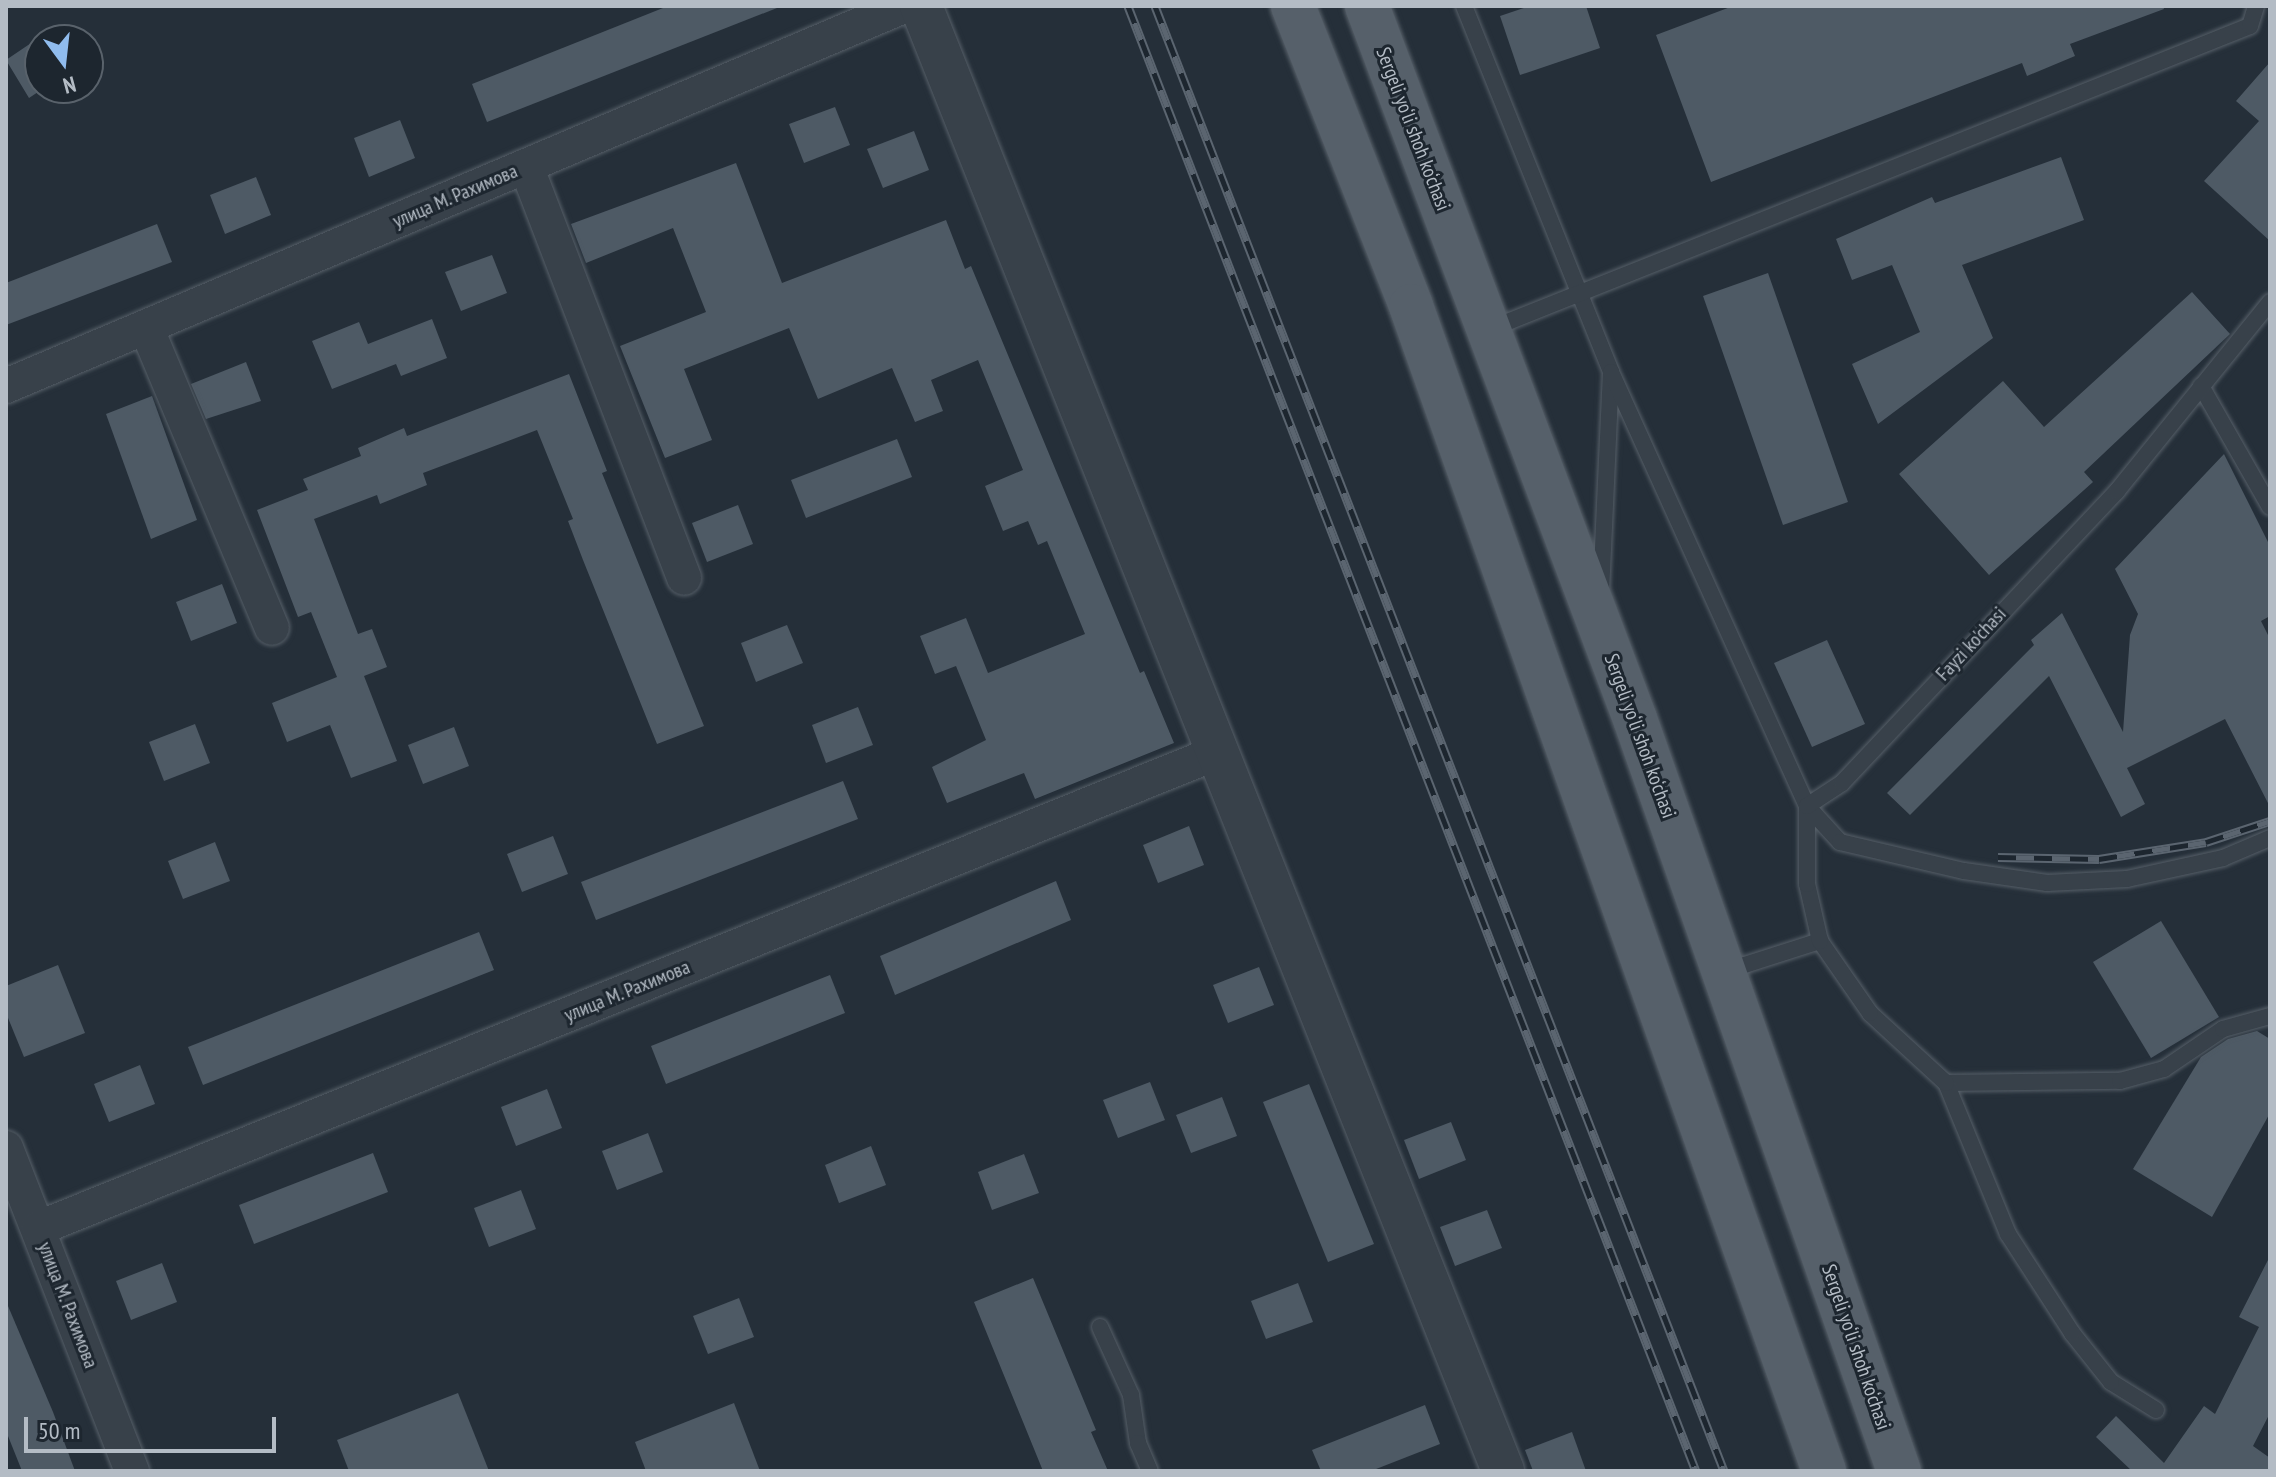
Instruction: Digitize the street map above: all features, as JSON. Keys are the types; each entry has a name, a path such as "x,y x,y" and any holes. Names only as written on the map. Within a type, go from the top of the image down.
{"main road":[{"path":"1293,6 1411,306 1824,1471"},
{"name":"Sergeli yo‘li shoh ko‘chasi","path":"1367,6 1599,623 1899,1471"}],"street":[{"name":"улица М. Рахимова","path":"6,386 904,6"},
{"path":"921,6 1503,1471"},
{"path":"526,166 684,578"},
{"path":"146,327 272,628"},
{"name":"улица М. Рахимова","path":"39,1228 1216,753"},
{"name":"улица М. Рахимова","path":"6,1148 132,1471"}],"lane":[{"path":"1464,6 1611,372 1807,806 1840,842 1964,871 2047,883 2127,879 2223,858 2270,838"},
{"path":"1489,330 1579,291 2250,26 2256,6"},
{"name":"Fayzi ko'chasi","path":"1807,806 1842,783 2117,491 2270,302"},
{"path":"1599,623 1611,372"},
{"path":"2201,386 2270,507"},
{"path":"1807,806 1807,884 1820,941 1870,1013 1946,1083 2008,1234 2111,1382 2156,1410"},
{"path":"1724,972 1820,941"},
{"path":"1946,1083 2120,1081 2164,1069 2223,1029 2270,1016"},
{"path":"1100,1327 1131,1395 1138,1443 1150,1471"}],"building":[{"path":"668,6 777,8 487,122 472,84"},
{"path":"1530,6 1586,6 1600,48 1520,75 1500,16"},
{"path":"1733,6 2163,6 2164,9 2070,44 2075,56 2027,76 2022,63 1711,182 1656,35"},
{"path":"24,48 24,90 6,60"},
{"path":"2270,62 2270,241 2204,181 2259,121 2236,101"},
{"path":"835,107 850,145 804,163 789,124"},
{"path":"400,120 415,158 369,177 354,138"},
{"path":"914,131 929,170 883,188 867,149"},
{"path":"2061,157 2084,220 1962,265 1993,338 1878,424 1852,364 1920,332 1892,265 1852,280 1836,239 1932,197 1935,203"},
{"path":"736,163 782,283 946,220 965,269 971,266 1140,673 1144,671 1174,743 1035,799 1024,773 947,803 932,767 986,740 956,666 935,674 920,636 966,618 988,673 1085,634 1047,541 1038,545 1028,521 1003,531 985,486 1023,470 978,360 931,380 943,411 915,422 892,368 818,399 789,328 684,369 712,440 665,458 620,346 706,312 673,228 586,263 571,224"},
{"path":"256,177 271,215 225,234 210,195"},
{"path":"157,224 172,262 6,325 6,283"},
{"path":"492,255 507,293 461,311 445,272"},
{"path":"1768,273 1848,502 1783,525 1703,296"},
{"path":"2192,292 2230,334 2084,472 2093,482 1989,575 1899,474 2003,381 2044,427"},
{"path":"432,319 447,358 401,376 396,364 332,389 312,341 359,322 368,344"},
{"path":"246,362 261,401 206,419 191,384"},
{"path":"569,374 607,471 602,473 704,726 657,744 568,521 573,519 537,430 423,473 427,485 380,504 377,495 314,519 358,634 372,629 387,667 364,676 397,761 351,778 330,725 287,742 272,703 337,677 311,612 298,617 257,510 308,490 303,479 361,456 358,448 404,428 407,436"},
{"path":"152,396 197,520 151,539 106,414"},
{"path":"897,439 912,477 806,518 791,480"},
{"path":"2224,454 2270,546 2270,616 2261,621 2270,639 2270,807 2225,719 2127,768 2145,804 2121,817 2049,676 1910,815 1887,793 2034,645 2031,640 2062,613 2123,732 2130,635 2138,614 2115,569"},
{"path":"738,505 753,544 707,562 692,523"},
{"path":"222,584 237,623 191,641 176,602"},
{"path":"787,625 803,663 756,682 741,643"},
{"path":"1827,640 1865,724 1812,747 1774,663"},
{"path":"858,707 873,745 826,763 812,725"},
{"path":"195,724 210,763 164,781 149,742"},
{"path":"454,727 469,766 423,784 408,745"},
{"path":"843,781 858,819 596,920 581,882"},
{"path":"1189,826 1204,865 1158,883 1143,845"},
{"path":"553,836 568,874 522,892 507,854"},
{"path":"215,842 230,881 183,899 168,861"},
{"path":"1056,881 1071,920 895,995 880,956"},
{"path":"2161,921 2219,1017 2151,1058 2093,962"},
{"path":"479,932 494,970 203,1085 188,1047"},
{"path":"58,965 85,1033 24,1057 6,1013 6,986"},
{"path":"1259,967 1274,1005 1228,1023 1213,985"},
{"path":"830,975 845,1013 666,1084 651,1046"},
{"path":"2257,1031 2270,1039 2270,1113 2212,1217 2133,1169 2201,1057 2228,1039"},
{"path":"140,1065 155,1104 109,1122 94,1084"},
{"path":"1150,1082 1165,1120 1118,1138 1103,1100"},
{"path":"1309,1084 1374,1244 1328,1262 1263,1102"},
{"path":"547,1089 562,1128 516,1146 501,1107"},
{"path":"1222,1097 1237,1136 1191,1153 1176,1115"},
{"path":"1451,1122 1466,1160 1419,1179 1404,1140"},
{"path":"648,1133 663,1172 617,1190 602,1151"},
{"path":"871,1146 886,1185 839,1203 825,1165"},
{"path":"373,1153 388,1192 254,1244 239,1205"},
{"path":"1024,1154 1039,1193 992,1210 978,1172"},
{"path":"521,1190 536,1229 489,1247 474,1208"},
{"path":"1487,1210 1502,1248 1455,1266 1440,1227"},
{"path":"2270,1256 2270,1413 2253,1446 2270,1458 2270,1471 2132,1471 2096,1437 2116,1416 2164,1463 2204,1406 2215,1414 2259,1327 2239,1317"},
{"path":"162,1263 177,1302 131,1320 116,1281"},
{"path":"1033,1278 1096,1430 1091,1432 1108,1471 1043,1471 974,1302"},
{"path":"1298,1283 1313,1322 1266,1339 1251,1301"},
{"path":"739,1298 754,1337 708,1354 693,1316"},
{"path":"8,1306 75,1471 22,1471 6,1431"},
{"path":"458,1393 489,1471 349,1471 337,1440"},
{"path":"734,1403 760,1471 646,1471 635,1442"},
{"path":"1425,1405 1440,1444 1371,1471 1321,1471 1312,1450"},
{"path":"1572,1432 1586,1471 1533,1471 1525,1450"}],"railway":[{"path":"1128,6 1696,1471"},
{"path":"1155,6 1724,1471"},
{"path":"1998,857 2099,859 2206,842 2270,821"}]}
